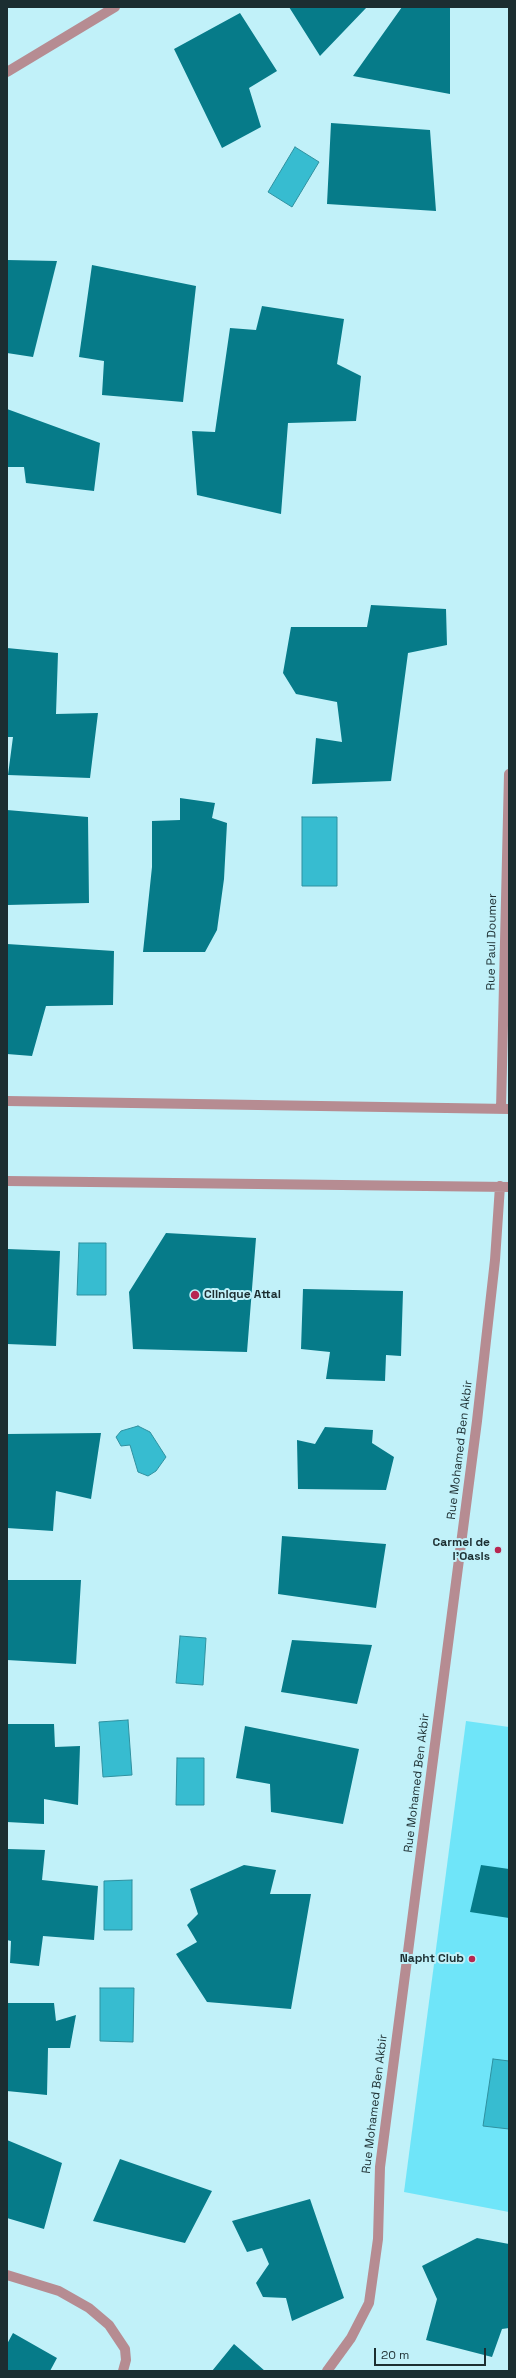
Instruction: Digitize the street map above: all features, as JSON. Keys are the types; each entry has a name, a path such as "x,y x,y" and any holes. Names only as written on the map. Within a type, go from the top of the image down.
{"street":[{"path":"7,72 115,7"},
{"name":"Rue Paul Doumer","path":"505,1109 509,774"},
{"path":"7,1100 505,1109"},
{"path":"7,1181 504,1186"},
{"name":"Rue Mohamed Ben Akbir","path":"327,2371 350,2338 369,2303 378,2239 380,2167 477,1420 504,1186"},
{"path":"7,2275 59,2291 89,2308 109,2325 125,2349 126,2360 123,2371"}],"shaded area":[{"path":"295,147 319,162 292,207 268,192"},
{"path":"302,817 337,817 337,886 302,886"},
{"path":"79,1243 106,1243 106,1295 77,1295"},
{"path":"138,1426 150,1432 166,1457 156,1471 148,1476 138,1472 130,1445 121,1446 116,1437 121,1431"},
{"path":"180,1636 206,1638 203,1685 176,1683"},
{"path":"128,1720 132,1775 103,1777 99,1722"},
{"name":"Napht Club","path":"466,1721 509,1727 509,2212 404,2192"},
{"path":"177,1758 204,1758 204,1805 176,1805"},
{"path":"132,1880 132,1930 104,1930 104,1881"},
{"path":"100,1988 134,1988 133,2042 100,2041"},
{"path":"493,2059 509,2061 509,2129 483,2126"}],"building":[{"path":"289,7 367,7 320,56"},
{"path":"402,7 450,7 450,94 353,76"},
{"path":"240,13 277,71 249,88 261,127 222,148 174,49"},
{"path":"331,123 430,130 436,211 327,204"},
{"path":"7,260 57,261 33,357 7,353"},
{"path":"92,265 196,286 183,402 102,395 104,361 79,357"},
{"path":"262,306 344,319 337,364 361,376 356,421 288,423 281,514 197,495 192,431 215,432 230,328 256,330"},
{"path":"7,409 100,443 94,491 26,483 24,467 7,467"},
{"path":"371,605 446,609 447,645 408,653 391,781 312,784 316,738 342,742 337,702 296,694 283,673 291,627 367,627"},
{"path":"7,648 58,653 56,714 98,713 90,778 8,775 13,737 7,737"},
{"path":"180,798 215,803 212,818 227,823 224,879 217,930 205,952 143,952 152,867 152,821 180,820"},
{"path":"7,810 88,817 89,903 7,905"},
{"path":"7,944 114,951 113,1005 46,1006 32,1056 7,1054"},
{"path":"166,1233 256,1238 247,1352 133,1349 129,1292"},
{"path":"7,1249 60,1251 56,1346 7,1344"},
{"path":"303,1289 403,1291 401,1356 386,1355 385,1381 326,1379 330,1352 301,1349"},
{"path":"325,1427 373,1430 372,1443 394,1457 386,1490 298,1489 297,1440 315,1444"},
{"path":"101,1433 91,1499 56,1491 53,1531 7,1528 7,1434"},
{"path":"282,1536 386,1544 376,1608 278,1594"},
{"path":"7,1580 81,1580 76,1664 7,1660"},
{"path":"292,1640 372,1645 357,1704 281,1692"},
{"path":"7,1724 54,1724 55,1747 80,1746 78,1805 44,1799 44,1824 7,1822"},
{"path":"245,1726 359,1749 343,1824 271,1812 270,1784 236,1778"},
{"path":"7,1849 45,1850 42,1880 98,1886 94,1940 43,1936 39,1966 10,1963 11,1941 7,1940"},
{"path":"244,1865 276,1870 270,1894 311,1894 291,2009 207,2002 176,1954 197,1942 187,1925 198,1914 190,1889"},
{"path":"481,1865 509,1869 509,1918 470,1912"},
{"path":"7,2003 54,2003 56,2021 76,2015 70,2048 48,2048 47,2095 7,2091"},
{"path":"7,2140 62,2163 44,2229 7,2218"},
{"path":"120,2159 212,2191 185,2243 93,2221"},
{"path":"310,2199 344,2298 292,2321 286,2298 263,2297 256,2283 269,2264 262,2248 247,2252 232,2221"},
{"path":"477,2238 509,2244 509,2328 502,2329 492,2357 426,2340 437,2299 422,2266"},
{"path":"13,2333 57,2358 50,2371 7,2371 7,2344"},
{"path":"234,2344 265,2371 212,2371"}],"place":[{"name":"Clinique Attal","path":"195,1295"},
{"name":"Carmel de l'Oasis","path":"498,1550"},
{"name":"Napht Club","path":"472,1959"}]}
